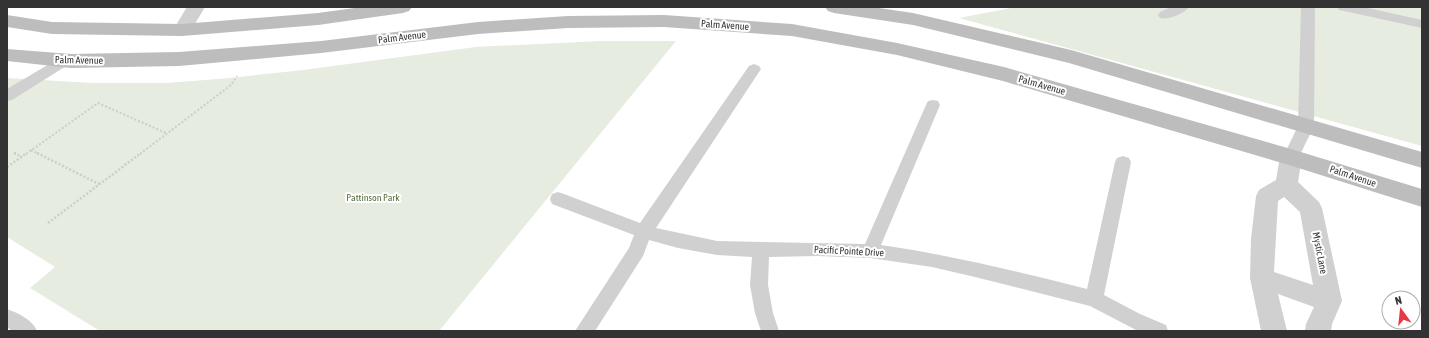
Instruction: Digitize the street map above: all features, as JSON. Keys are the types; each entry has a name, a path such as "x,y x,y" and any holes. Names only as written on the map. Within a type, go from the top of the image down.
{"street":[{"path":"182,30 196,7"},
{"path":"7,21 52,28 182,30 318,19 403,7"},
{"path":"834,7 913,19 1071,57 1422,160"},
{"name":"Palm Avenue","path":"7,55 66,60 179,59 321,47 478,28 568,22 664,21 792,30 897,49 1004,74 1291,157 1422,198"},
{"path":"1274,331 1262,278 1263,239 1267,196 1286,185 1291,157"},
{"name":"Mystic Lane","path":"1286,185 1311,208 1329,301"},
{"path":"1262,278 1329,301 1319,324 1318,331"}],"lane":[{"path":"1165,15 1182,7"},
{"path":"1291,157 1306,126 1308,7"},
{"path":"1344,7 1422,24"},
{"path":"7,96 66,60"},
{"path":"584,331 638,251 644,232 754,69"},
{"path":"870,251 933,105"},
{"path":"1094,299 1123,162"},
{"name":"Pacific Pointe Drive","path":"558,199 644,232 678,241 716,248 870,251 932,260 975,269 1094,299 1132,326 1159,331"},
{"path":"761,250 759,285 764,312 770,331"},
{"path":"7,317 28,331"}],"path":[{"path":"48,223 231,85 252,53"},
{"path":"7,167 98,103 167,133"},
{"path":"31,150 99,184"},
{"path":"14,153 22,157"}],"green space":[{"path":"1016,7 1422,7 1422,146 959,18"},
{"name":"Pattinson Park","path":"601,41 676,41 439,331 100,331 30,288 55,267 7,237 7,78 92,83 167,83 303,70 476,47"}]}
